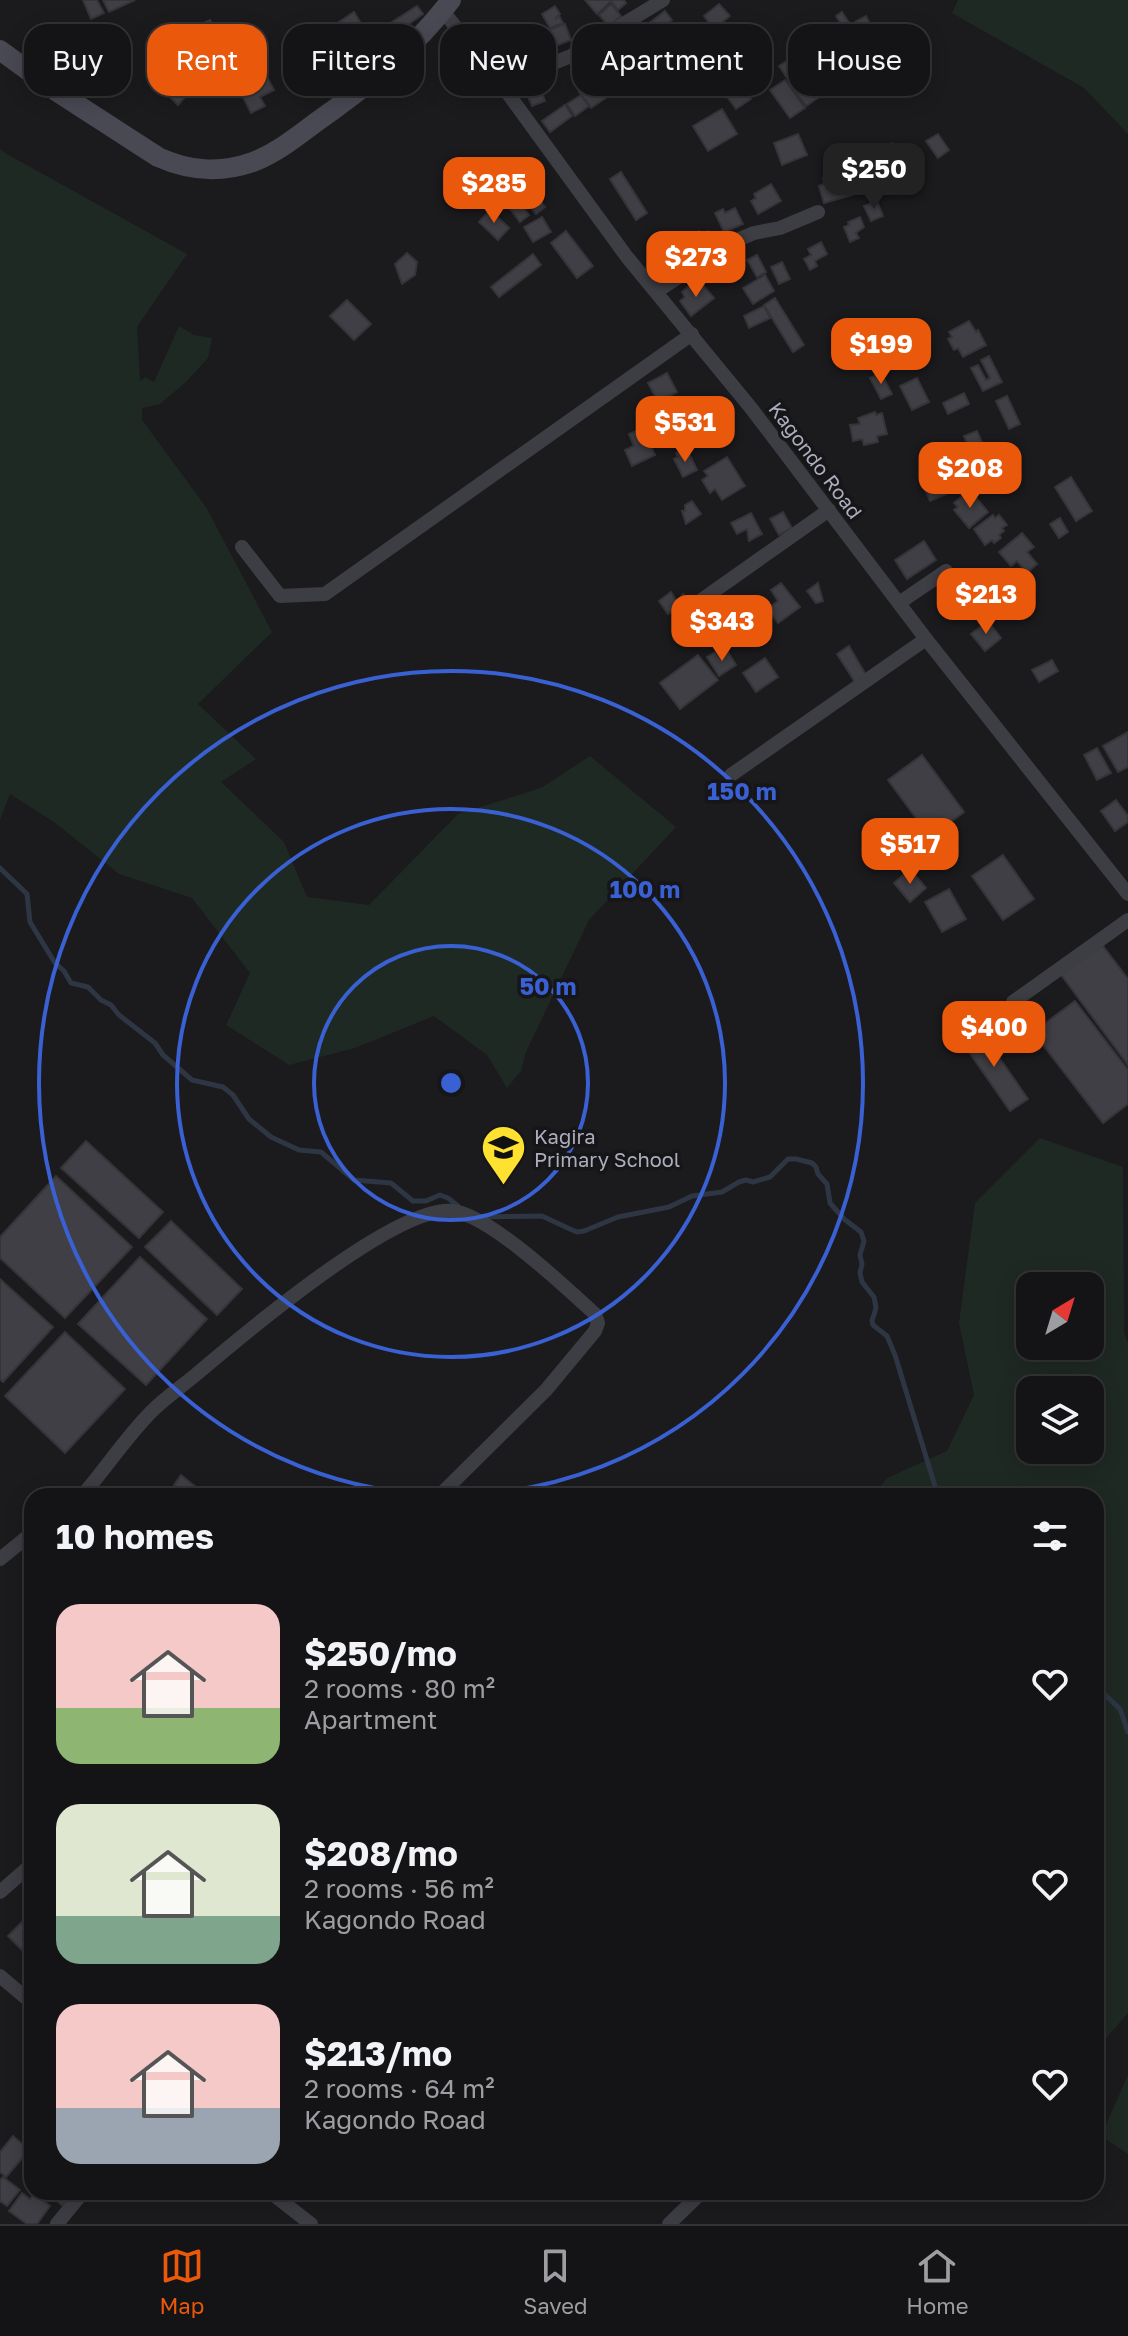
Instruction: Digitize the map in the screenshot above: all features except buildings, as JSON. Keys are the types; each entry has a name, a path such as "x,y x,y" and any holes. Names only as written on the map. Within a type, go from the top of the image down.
{"main road":[{"path":"0,50 56,91 158,157 194,170 221,169 250,163 274,153 341,105 402,55 447,5"}],"street":[{"path":"556,62 663,0"},
{"name":"Kagondo Road","path":"447,5 460,24"},
{"name":"Kagondo Road","path":"510,96 627,257 692,334 926,639 1128,894"},
{"path":"656,292 732,242 754,233 780,228 818,212"},
{"path":"242,547 280,596 325,594 692,334"},
{"path":"683,613 829,510"},
{"path":"899,603 946,571"},
{"path":"731,775 926,639"},
{"path":"1013,1002 1128,920"},
{"path":"88,1488 152,1411 320,1275 387,1233 428,1213 455,1211 503,1236 595,1314 598,1323 595,1331 546,1390 447,1488"},
{"path":"0,1559 24,1540"},
{"path":"0,1892 24,1871"},
{"path":"0,1976 24,1996"},
{"path":"57,2224 76,2200"},
{"path":"280,2200 311,2224"},
{"path":"669,2224 694,2200"}],"shaded area":[{"path":"958,0 1128,0 1128,134 1084,88 952,13"},
{"path":"0,149 187,254 137,327 140,381 145,377 154,382 179,326 194,335 212,338 208,358 160,404 142,408 142,420 206,507 272,632 198,704 256,759 221,782 284,842 307,897 369,905 458,814 541,788 590,756 676,827 589,920 526,1052 521,1071 507,1088 487,1055 434,1016 355,1048 289,1065 226,1025 250,973 192,898 119,874 54,822 10,794 0,820"},
{"path":"1040,1138 1123,1167 1124,1333 1128,1343 1128,2013 1104,2041 1104,1488 879,1488 887,1478 947,1451 974,1395 959,1323 975,1203"},
{"path":"1128,2075 1128,2154 1104,2138 1104,2129"}],"waterway":[{"path":"0,868 27,894 30,922 71,983 88,987 111,1005 192,1080 223,1087 233,1095 249,1119 271,1137 299,1150 321,1152 354,1180 391,1183 413,1201 426,1201 440,1195 458,1206"},
{"path":"481,1217 542,1216 577,1232 584,1231 618,1217 669,1207 692,1196 722,1192 739,1182 770,1177 788,1159 812,1163 827,1184 830,1203 861,1232 864,1241 860,1273 862,1282 874,1297 873,1325 887,1336 895,1355 936,1488"},
{"path":"1104,1694 1120,1709 1128,1732"}],"place":[{"name":"Kagira Primary School","path":"503,1186"}]}
